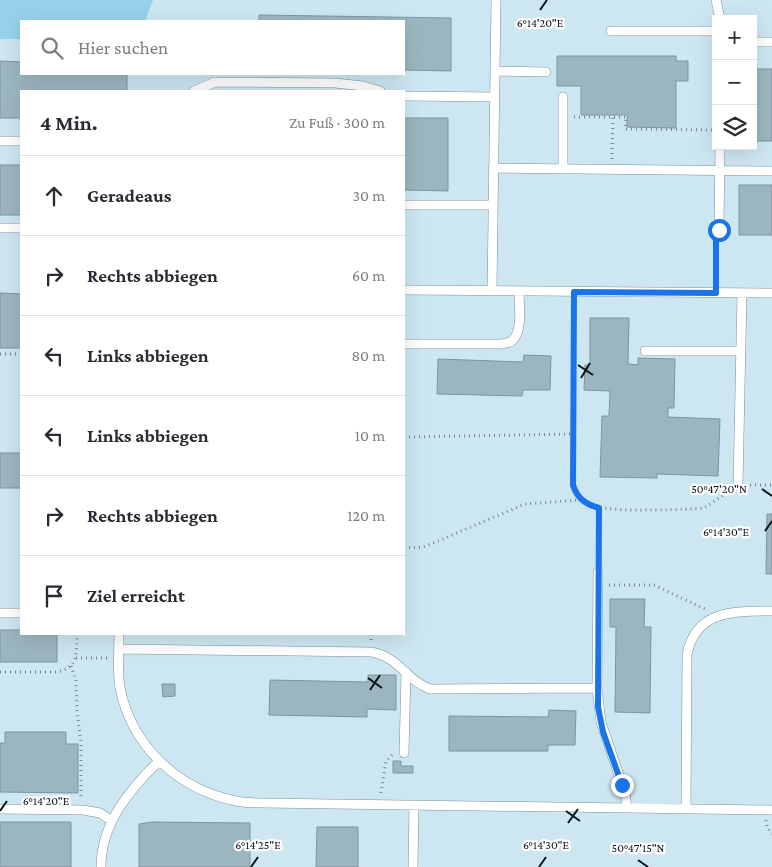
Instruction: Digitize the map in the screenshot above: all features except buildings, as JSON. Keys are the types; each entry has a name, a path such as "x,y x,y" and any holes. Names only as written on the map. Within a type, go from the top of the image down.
{"lane":[{"path":"492,291 496,0"},
{"path":"716,0 719,15"},
{"path":"611,30 712,31"},
{"path":"757,42 772,42"},
{"path":"495,71 546,72"},
{"path":"196,90 215,82 335,83 363,86 377,90"},
{"path":"405,96 494,97"},
{"path":"563,97 563,169"},
{"path":"0,141 20,141"},
{"path":"719,230 720,150"},
{"path":"494,168 772,171"},
{"path":"405,205 493,206"},
{"path":"0,228 20,228"},
{"path":"405,290 772,293"},
{"path":"405,344 502,344 511,342 519,324 519,292"},
{"path":"738,485 742,293"},
{"path":"645,351 740,351"},
{"path":"598,572 597,688 601,722 625,793 627,808"},
{"path":"686,809 687,656 693,635 703,623 719,616 739,611 772,611"},
{"path":"0,613 20,613"},
{"path":"119,635 120,686 131,722 140,739 158,761 182,780 221,798 238,802 772,810"},
{"path":"119,654 371,652 390,658 412,679 424,686 440,690 597,688"},
{"path":"404,749 406,672"},
{"path":"101,867 101,854 112,820 140,778 158,761"},
{"path":"413,867 414,805"},
{"path":"0,809 81,810 100,814 112,820"}],"path":[{"path":"563,117 626,117 626,129 712,130"},
{"path":"612,169 613,117"},
{"path":"716,293 716,236 719,230"},
{"path":"574,292 573,485 581,500 599,508 704,508 738,485 772,485"},
{"path":"0,354 20,354"},
{"path":"405,437 574,434"},
{"path":"405,548 422,547 436,542 525,504 581,500"},
{"path":"598,572 599,508"},
{"path":"598,586 654,585 719,616"},
{"path":"0,672 65,671 76,658 76,635"},
{"path":"76,658 119,654"},
{"path":"71,666 76,680 81,743 81,810"},
{"path":"378,804 386,761 404,749"}],"shaded area":[{"path":"0,0 153,0 145,20 20,20 20,39 0,39"}],"route":[{"path":"622,785 603,732 598,707 599,508 581,500 573,485 574,292 716,293 716,236 719,230"}]}
